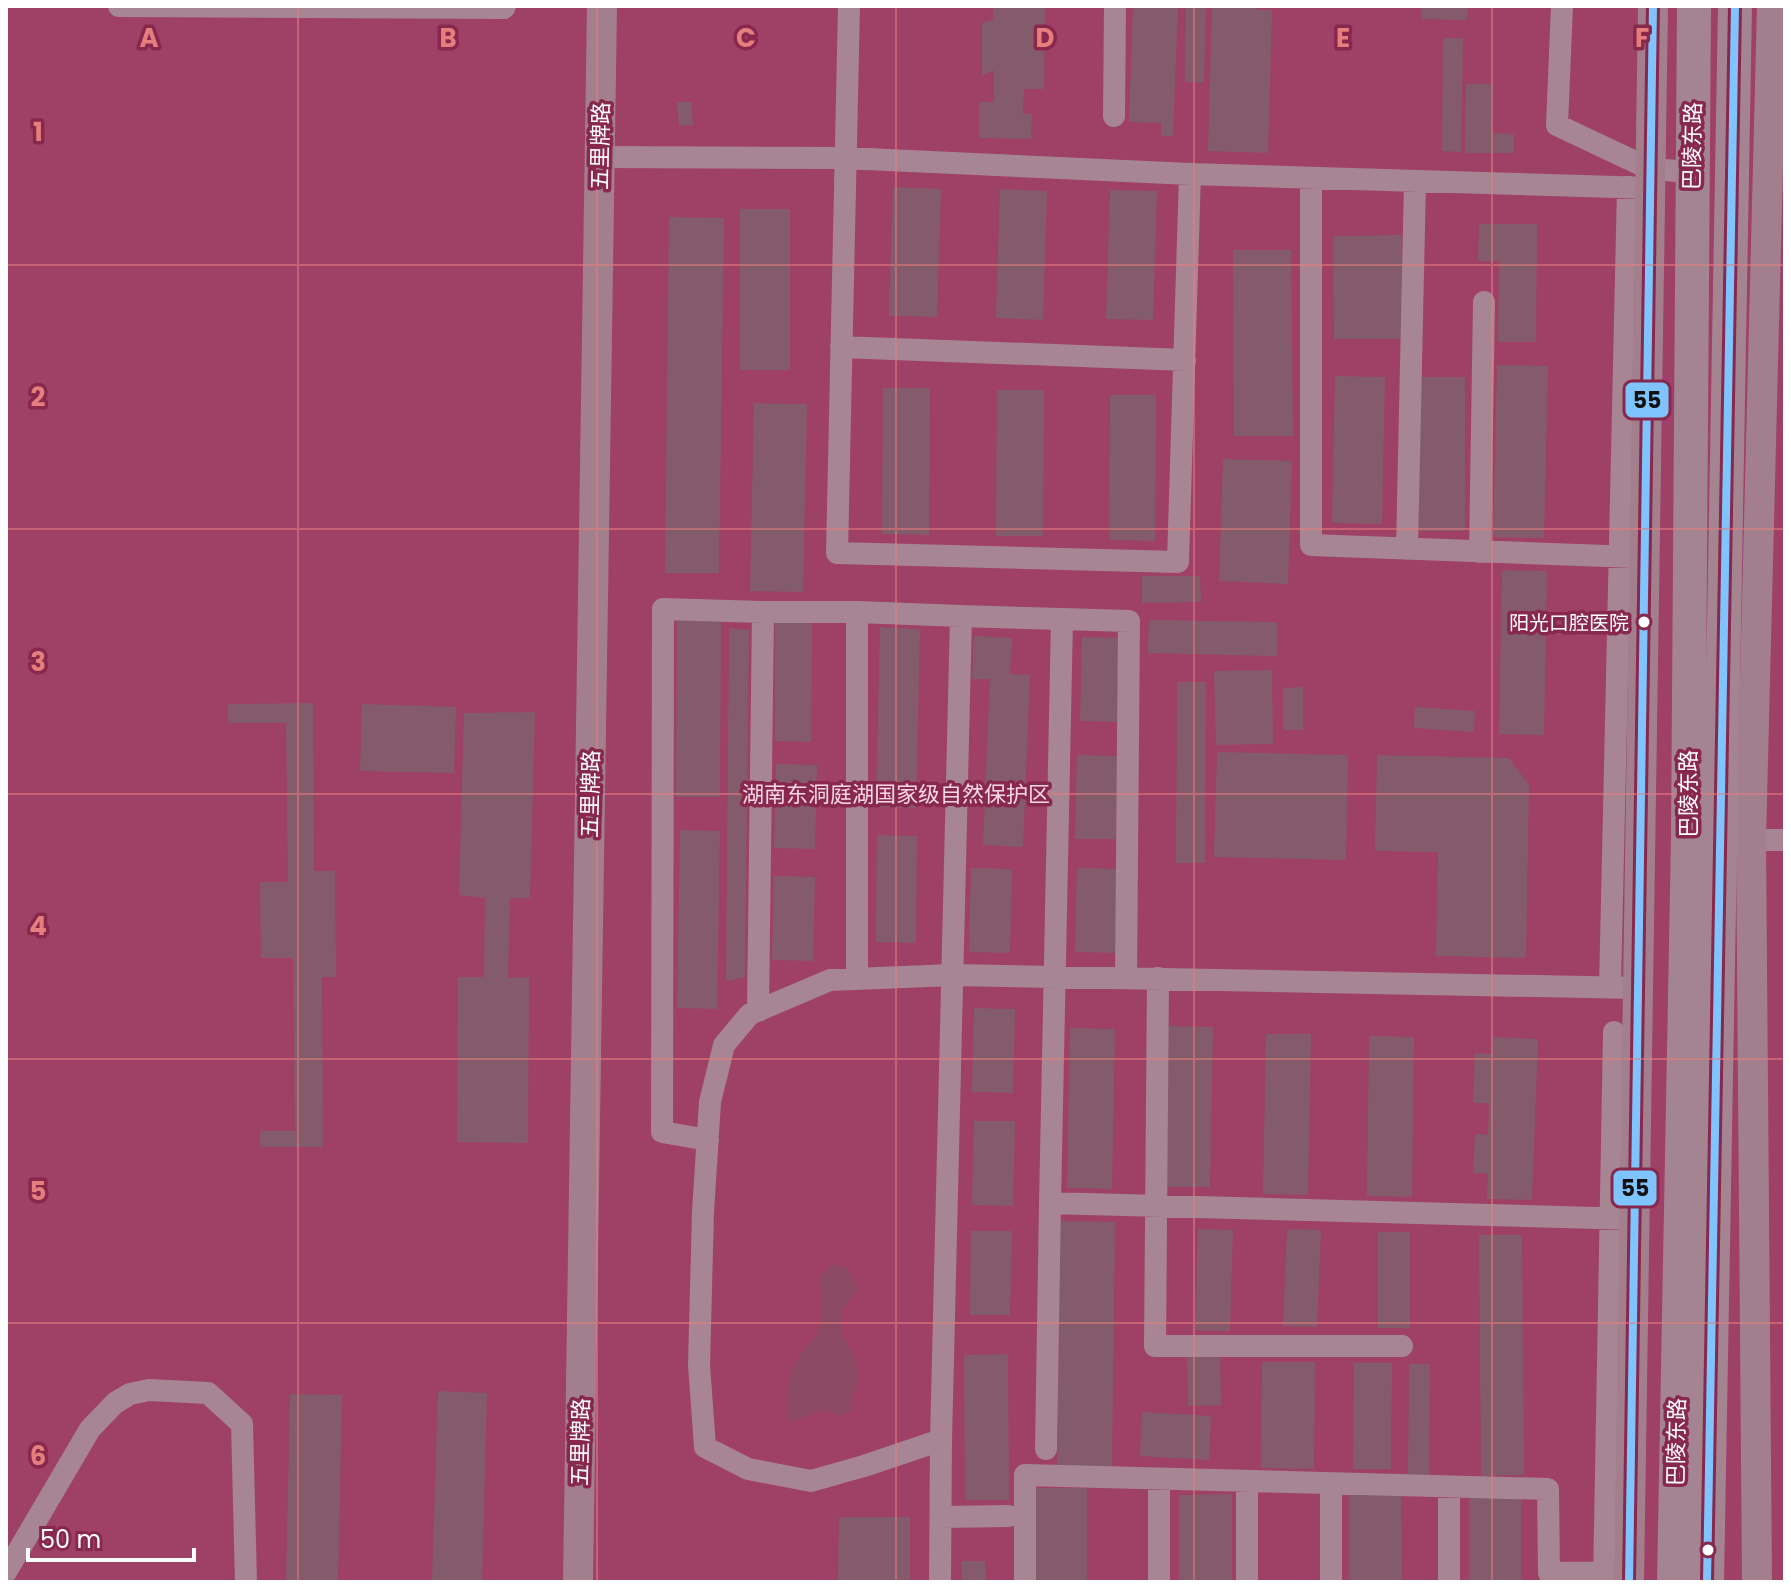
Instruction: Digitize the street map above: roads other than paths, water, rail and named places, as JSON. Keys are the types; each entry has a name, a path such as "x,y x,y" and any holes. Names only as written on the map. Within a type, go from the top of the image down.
{"main road":[{"name":"五里牌路","path":"560,1582 583,6"},
{"name":"五里牌路","path":"578,1582 602,6"},
{"path":"1621,1579 1634,1219 1624,988 1632,557 1643,181 1653,6"},
{"name":"巴陵东路","path":"1674,1582 1688,838 1694,6"},
{"name":"巴陵东路","path":"1707,1582 1735,6"},
{"path":"1757,1582 1751,840 1772,6"}],"street":[{"path":"119,6 505,6"},
{"path":"849,6 837,553 1178,562 1190,174"},
{"path":"1114,116 1115,6"},
{"path":"1562,6 1557,125 1643,181"},
{"path":"600,157 845,158 1415,181 1643,181 1692,172"},
{"path":"1311,178 1311,545 1632,557"},
{"path":"1407,549 1415,181"},
{"path":"1480,552 1484,302"},
{"path":"841,347 1185,360"},
{"path":"708,1140 662,1132 663,609 1129,621 1126,977"},
{"path":"758,1011 763,612"},
{"path":"857,612 857,979"},
{"path":"940,1582 961,616"},
{"path":"1046,1449 1062,619"},
{"path":"1751,840 1785,840"},
{"path":"941,1440 811,1481 748,1469 705,1447 699,1365 710,1102 724,1045 750,1014 830,980 952,975 1624,988"},
{"path":"1158,978 1155,1346 1402,1346"},
{"path":"1025,1582 1025,1475 1548,1489 1549,1573 1621,1579 1614,1032"},
{"path":"1050,1203 1634,1219"},
{"path":"6,1572 90,1429 115,1403 130,1394 149,1390 208,1393 242,1424 246,1582"},
{"path":"1159,1479 1159,1582"},
{"path":"1247,1481 1247,1582"},
{"path":"1331,1484 1331,1582"},
{"path":"1449,1487 1449,1582"},
{"path":"941,1517 1009,1516"}],"place":[{"name":"阳光口腔医院","path":"1644,622"}],"park label":[{"name":"湖南东洞庭湖国家级自然保护区","path":"896,794"}]}
